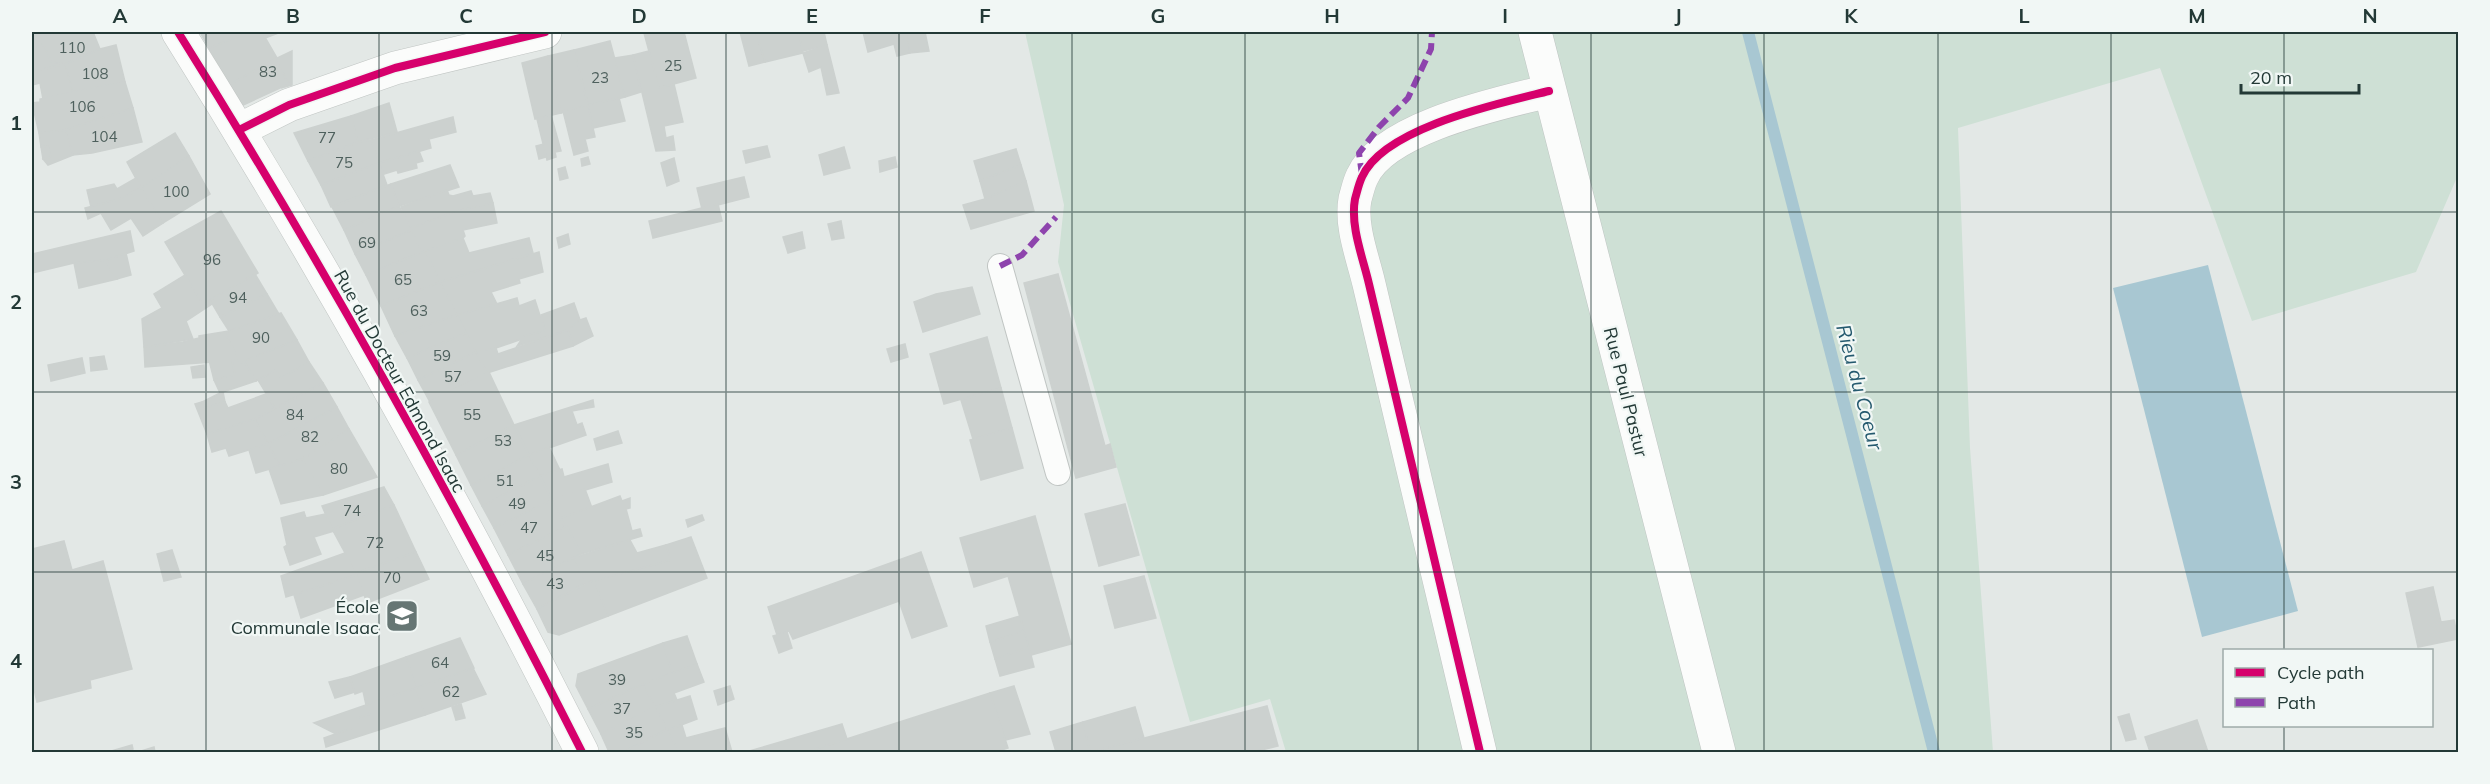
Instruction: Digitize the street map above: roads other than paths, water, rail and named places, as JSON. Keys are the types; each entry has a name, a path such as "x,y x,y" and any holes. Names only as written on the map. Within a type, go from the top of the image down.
{"street":[{"name":"Rue du Docteur Edmond Isaac","path":"177,32 239,130 392,393 502,595 582,753"},
{"path":"239,130 289,105 394,68 545,32"},
{"name":"Rue Paul Pastur","path":"1535,32 1719,753"},
{"path":"1480,753 1369,284 1355,222 1355,201 1362,175 1382,153 1411,135 1445,118 1549,91"}],"lane":[{"path":"1000,266 1058,473"}],"water":[{"path":"2208,265 2298,611 2202,637 2113,288"}],"waterway":[{"name":"Rieu du Coeur","path":"1748,32 1934,752"}],"place":[{"name":"École Communale Isaac","path":"402,616"}]}
